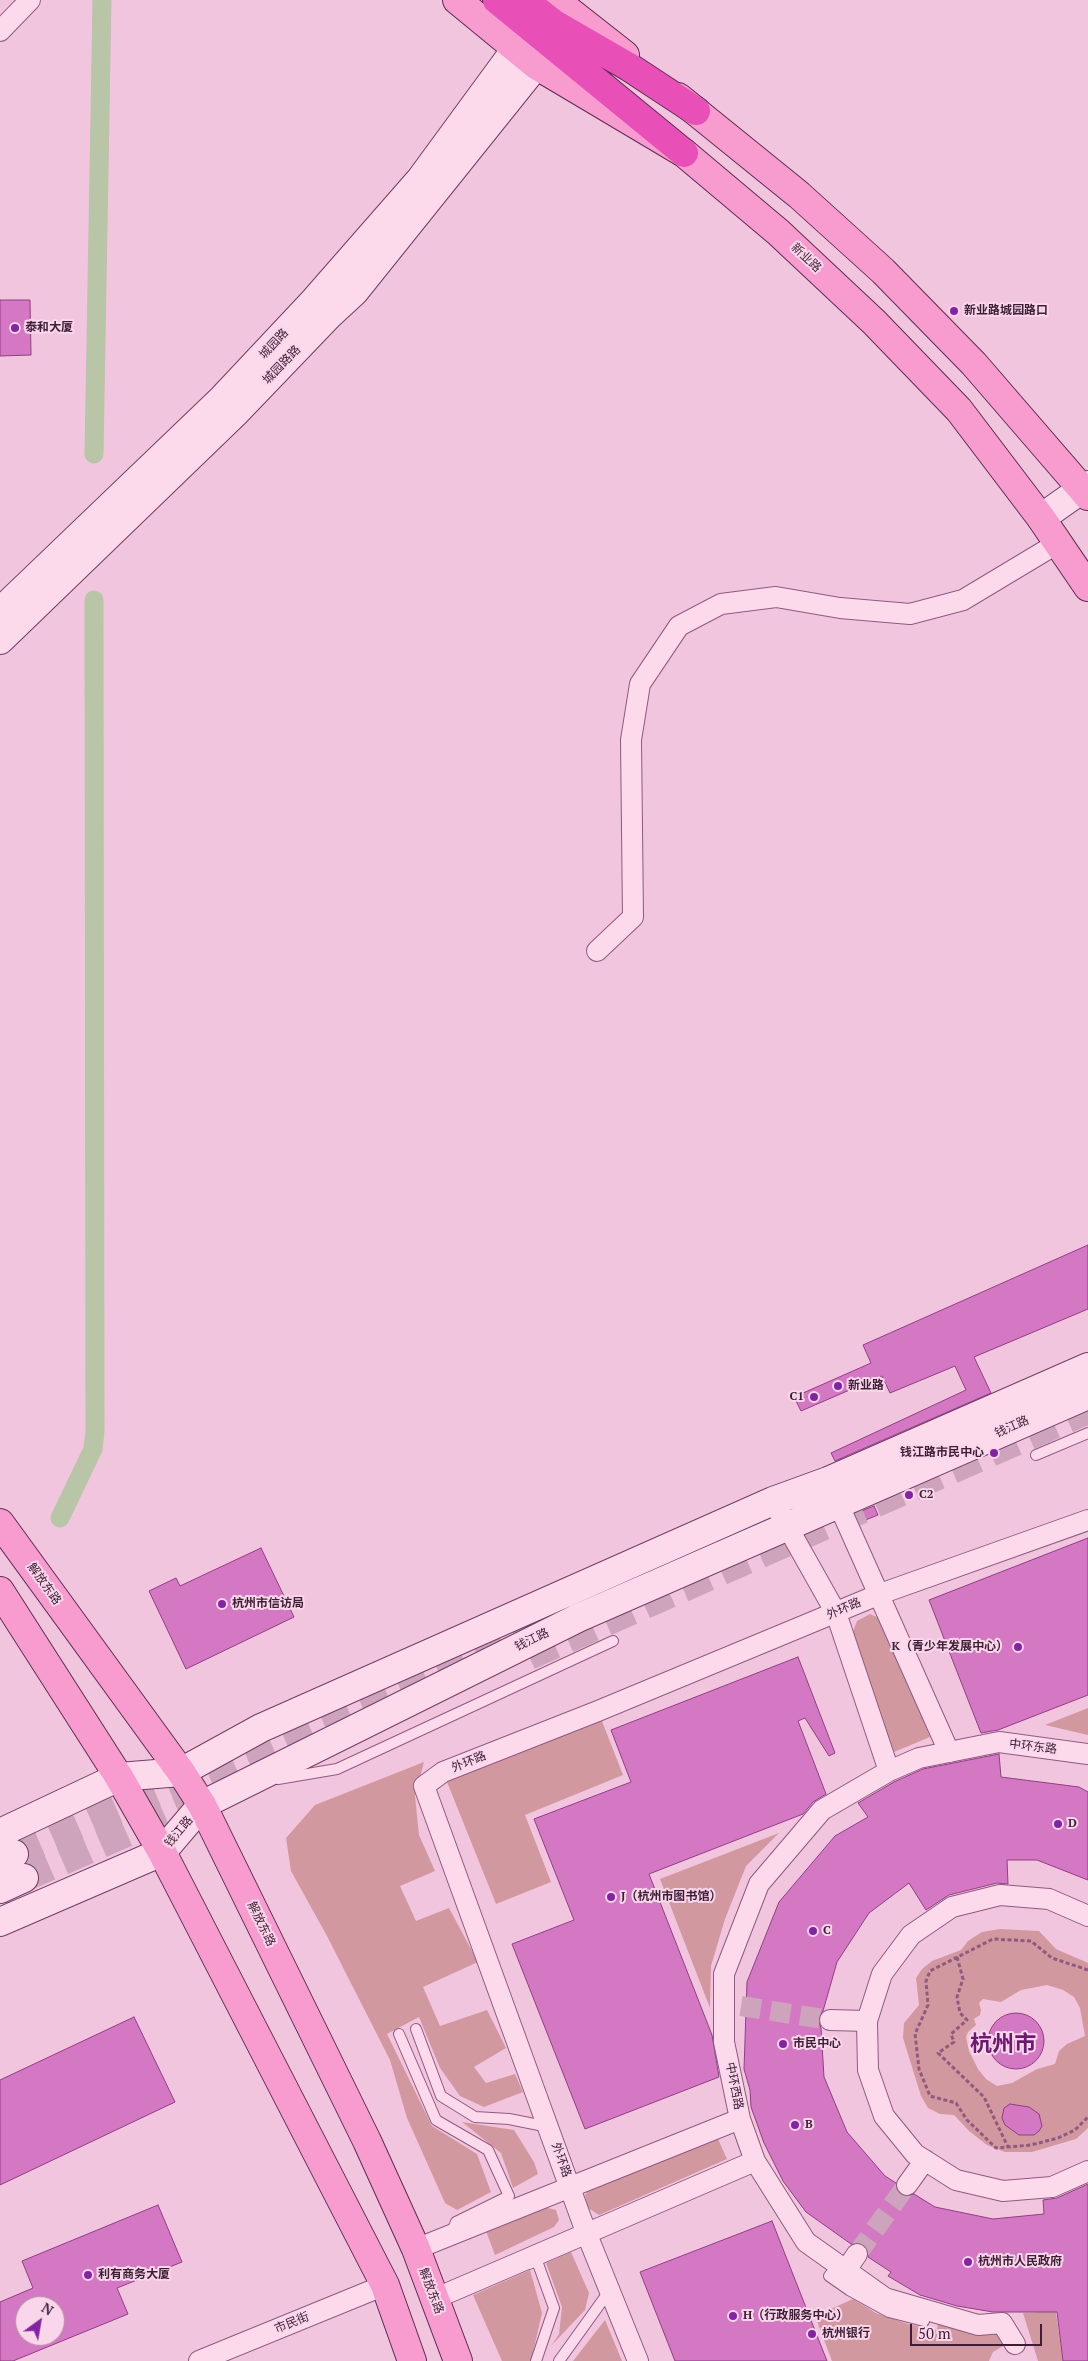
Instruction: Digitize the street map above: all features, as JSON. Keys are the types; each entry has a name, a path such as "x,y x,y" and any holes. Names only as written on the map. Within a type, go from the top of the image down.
{"highway":[{"path":"497,0 684,153"},
{"path":"523,0 553,23 629,67 696,111"}],"main road":[{"name":"新业路","path":"457,0 526,57 684,153 778,232 874,322 959,410 1058,542 1084,572"},
{"path":"555,0 799,194 883,271 974,364 1086,490 1041,518"},
{"name":"城园路","path":"0,612 222,399 315,300 526,57"},
{"name":"城园路路","path":"0,640 234,414 328,316 354,292 526,57"},
{"name":"钱江路","path":"0,1922 162,1852 202,1805 242,1784 578,1618 787,1526 833,1492 1088,1367"},
{"name":"钱江路","path":"0,1889 10,1856 119,1777 181,1772 261,1728 773,1501 833,1492 1088,1395"},
{"name":"解放东路","path":"0,1523 181,1772 202,1805 367,2140 416,2249 458,2361"},
{"path":"0,1591 119,1777 162,1852 385,2285 412,2361"}],"street":[{"path":"0,31 19,4"},
{"path":"597,952 633,917 631,740 640,684 679,626 721,604 776,597 840,608 910,614 963,600 1058,542"},
{"path":"833,1492 949,1752"},
{"path":"773,1501 836,1612 889,1771"},
{"name":"外环路","path":"638,2361 586,2232 424,1786 443,1772 880,1594 1088,1520"},
{"name":"中环东路","path":"919,1758 999,1742 1088,1754"},
{"name":"中环西路","path":"919,1758 889,1771 822,1810 759,1884 724,1974 733,2006 724,2042 740,2119 755,2161 806,2242 847,2263 885,2298 978,2325 1002,2323 1015,2344"},
{"path":"1088,1916 1050,1899 1000,1895 952,1908 912,1935 882,1974 867,2021 868,2070 884,2116 915,2154 956,2180 1003,2191 1052,2187 1088,2170"},
{"path":"830,2020 867,2021"},
{"path":"416,2249 740,2119"},
{"path":"907,2185 925,2160"},
{"path":"434,2299 480,2277 755,2161"},
{"name":"市民街","path":"199,2361 385,2285"}],"lane":[{"path":"1036,1455 1088,1433"},
{"path":"242,1784 338,1769 613,1640"},
{"path":"416,2029 441,2096 475,2117 510,2119 549,2127"},
{"path":"399,2034 436,2120 488,2150 509,2196 456,2222 450,2236"},
{"path":"480,2277 486,2281 537,2260 554,2308 536,2361"},
{"path":"559,2361 610,2290"}],"path":[{"path":"1088,1970 1052,1958 1032,1941 993,1939 930,1971 926,1981 928,2005 915,2034 919,2069 930,2096 956,2103 967,2120 996,2148 1031,2145 1058,2138 1075,2130 1088,2117"},
{"path":"957,1957 963,1979 957,1997 960,2013 967,2020 951,2034 954,2042 938,2053 984,2097 1008,2147"}],"shaded area":[{"path":"870,1614 884,1620 930,1737 894,1752 852,1634 857,1621"},
{"path":"1088,1708 1088,1735 1045,1725"},
{"path":"598,1711 623,1775 525,1815 551,1882 496,1904 443,1772"},
{"path":"424,1762 415,1796 419,1835 435,1871 400,1886 416,1921 449,1908 478,1962 423,1987 440,2026 487,2010 506,2048 474,2067 486,2083 515,2074 523,2092 484,2107 460,2096 440,2068 419,2017 387,2034 432,2126 477,2154 491,2192 457,2210 445,2203 407,2118 390,2060 327,1936 291,1871 286,1838 315,1805"},
{"path":"779,1833 746,1866 725,1919 711,1966 710,2008 660,1879"},
{"path":"1000,1929 1039,1931 1056,1949 1088,1963 1088,2128 1076,2139 1032,2152 1005,2152 987,2145 969,2131 954,2115 940,2114 928,2108 921,2096 903,2038 904,2023 919,2005 916,1978 922,1969 932,1961 961,1950 968,1941 982,1932","holes":["1047,1985 1063,1990 1074,1997 1080,2008 1085,2036 1067,2044 1059,2051 1055,2064 1037,2069 1012,2083 997,2086 986,2079 978,2069 969,2051 966,2037 968,2032 976,2025 974,2019 980,2015 979,2003 983,1999 1001,2002 1021,1990"]},
{"path":"462,2122 514,2130 534,2162 538,2174 513,2188 501,2153"},
{"path":"718,2139 727,2159 599,2215 588,2208 585,2195 592,2186"},
{"path":"544,2207 556,2210 559,2220 554,2227 495,2255 486,2231"},
{"path":"571,2252 589,2293 585,2310 551,2346 559,2334 562,2307 546,2263"},
{"path":"530,2270 542,2313 531,2361 502,2361 473,2295"},
{"path":"1042,2293 1053,2293 1063,2361 1038,2361 1023,2313 1042,2312"},
{"path":"853,2299 876,2313 908,2324 937,2330 938,2323 980,2334 999,2334 1004,2342 1003,2346 993,2352 989,2361 832,2361 815,2316"},
{"path":"605,2320 622,2361 573,2361"}],"building":[{"name":"泰和大厦","path":"0,300 30,300 31,355 0,356"},
{"name":"新业路","path":"1088,1245 1088,1309 974,1357 991,1393 835,1461 831,1453 966,1390 955,1366 890,1393 882,1376 801,1411 794,1397 871,1363 863,1345"},
{"path":"874,1506 878,1515 863,1521 859,1512"},
{"name":"K（青少年发展中心）","path":"1088,1538 1088,1695 998,1730 981,1733 929,1600"},
{"name":"杭州市信访局","path":"261,1548 294,1617 186,1669 149,1591 176,1578 180,1586"},
{"name":"J（杭州市图书馆）","path":"798,1657 835,1753 829,1756 805,1718 798,1721 826,1794 813,1802 803,1814 649,1874 712,2035 719,2077 585,2129 512,1944 574,1920 534,1819 631,1782 611,1730"},
{"name":"市民中心","path":"999,1754 1001,1777 1079,1787 1088,1792 1088,1880 1037,1860 1007,1860 1008,1884 997,1883 949,1895 926,1910 909,1883 869,1913 837,1962 823,2011 818,2019 821,2028 824,2077 847,2132 885,2176 896,2183 896,2189 900,2195 906,2197 914,2194 935,2207 993,2219 1044,2214 1043,2200 1057,2198 1088,2184 1088,2361 1063,2361 1057,2312 993,2312 957,2306 920,2295 888,2276 891,2272 868,2257 868,2249 864,2245 857,2242 851,2244 806,2212 783,2181 764,2143 751,2107 750,2090 744,2069 747,1982 779,1902 835,1836 868,1817 858,1803 894,1782 923,1769"},
{"path":"1016,2013 1027,2015 1036,2021 1042,2030 1044,2041 1042,2052 1036,2061 1027,2067 1016,2069 1005,2067 996,2061 990,2052 988,2041 990,2030 996,2021 1005,2015"},
{"path":"134,2017 175,2102 0,2185 0,2080"},
{"path":"1010,2104 1029,2107 1039,2114 1042,2126 1039,2131 1034,2135 1019,2135 1005,2125 1002,2118 1004,2108"},
{"name":"利有商务大厦","path":"158,2205 182,2262 117,2288 128,2314 65,2340 65,2296 15,2296 15,2346 50,2346 13,2361 0,2361 0,2302 33,2288 22,2261"},
{"name":"H（行政服务中心）","path":"772,2221 827,2361 675,2361 640,2272"}],"waterway":[{"path":"94,454 102,0"},
{"path":"60,1518 93,1449 95,1431 94,600"}],"tunnel":[{"path":"529,1656 1088,1410"},
{"path":"14,1854 530,1629"},
{"path":"24,1878 215,1794"},
{"path":"741,2006 830,2020"},
{"path":"857,2254 907,2185"}],"place":[{"name":"新业路城园路口","path":"954,311"},
{"name":"泰和大厦","path":"15,328"},
{"name":"新业路","path":"838,1386"},
{"name":"C1","path":"814,1397"},
{"name":"钱江路市民中心","path":"994,1453"},
{"name":"C2","path":"909,1495"},
{"name":"杭州市信访局","path":"222,1604"},
{"name":"K（青少年发展中心）","path":"1018,1647"},
{"name":"D","path":"1058,1824"},
{"name":"J（杭州市图书馆）","path":"611,1897"},
{"name":"C","path":"813,1931"},
{"name":"市民中心","path":"783,2044"},
{"name":"B","path":"795,2125"},
{"name":"杭州市人民政府","path":"968,2262"},
{"name":"利有商务大厦","path":"88,2275"},
{"name":"H（行政服务中心）","path":"733,2316"},
{"name":"杭州银行","path":"812,2334"}],"district":[{"name":"杭州市","path":"1003,2045"}]}
